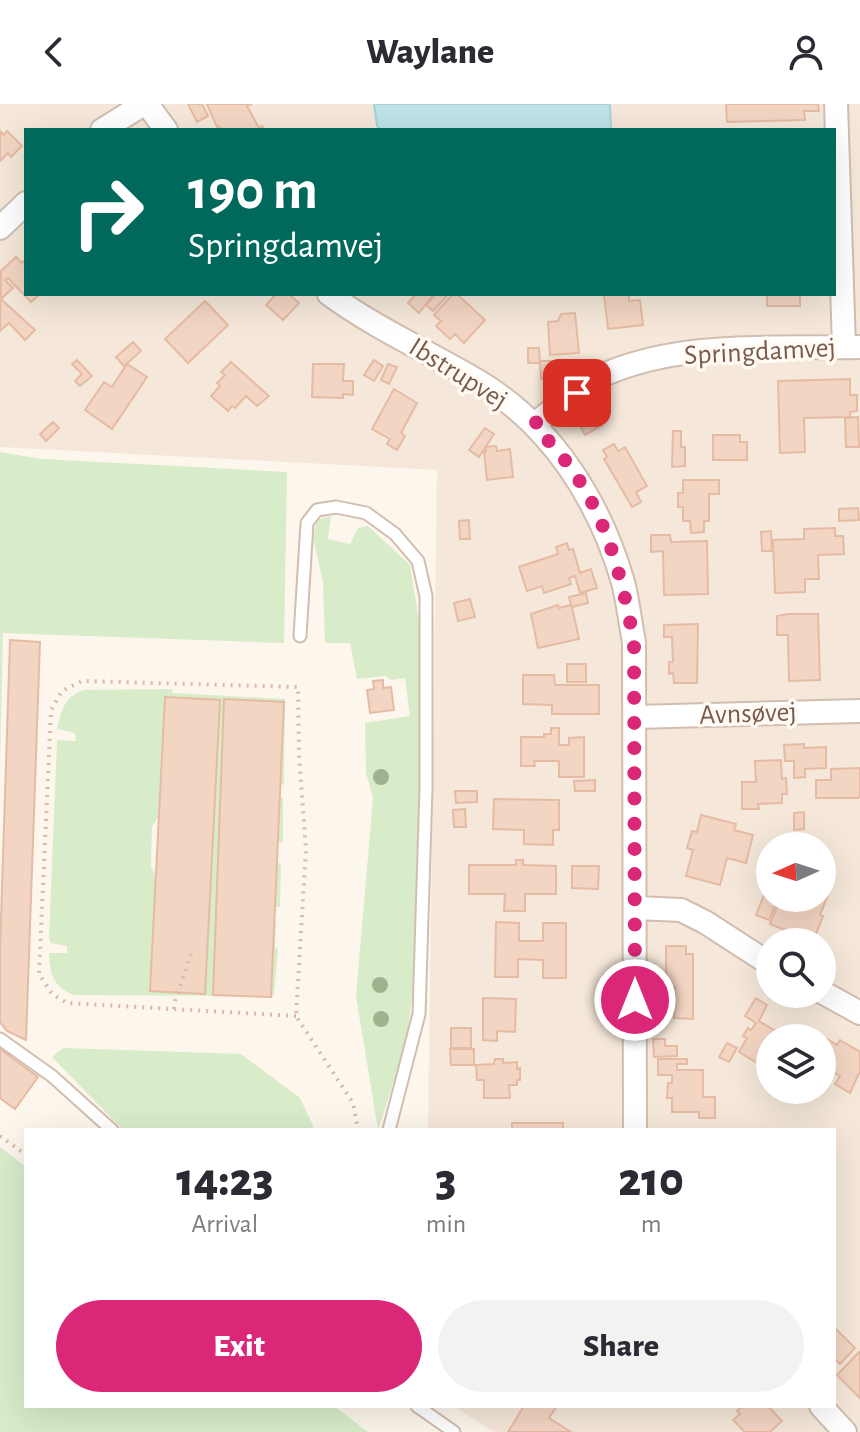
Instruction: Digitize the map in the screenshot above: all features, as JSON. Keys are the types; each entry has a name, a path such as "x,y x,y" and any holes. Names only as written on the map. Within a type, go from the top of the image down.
{"street":[{"path":"105,128 146,104 164,128"},
{"path":"836,104 852,347"},
{"path":"0,228 24,205"},
{"name":"Ibstrupvej","path":"332,296 360,317 480,382 534,424 577,477 609,543 623,585 634,642 635,1128"},
{"name":"Springdamvej","path":"534,424 598,378 641,363 699,351 852,347"},
{"name":"Avnsøvej","path":"635,717 860,711"},
{"path":"636,908 681,910 756,955"},
{"path":"836,1000 860,1013"},
{"path":"823,1408 845,1432"}],"lane":[{"path":"300,636 307,523 317,510 336,507 366,513 395,534 418,561 426,596 426,774 419,1014 390,1128"},
{"path":"0,1039 52,1076 110,1128"},
{"path":"420,1408 454,1432"}],"path":[{"path":"296,1016 67,1003 52,994 39,974 51,710 62,691 82,681 298,687 306,849 296,1016 353,1103 358,1128"},
{"path":"174,1009 191,954"},
{"path":"0,1136 24,1154"}],"shaded area":[{"path":"0,104 860,104 860,1432 494,1432 456,1408 836,1408 836,1128 428,1128 437,470 0,447"}],"green space":[{"path":"0,452 42,459 287,472 284,643 3,633 0,765"},
{"path":"331,516 328,539 350,544 358,528 368,526 410,565 421,633 424,711 416,965 406,1044 379,1128 356,996 373,798 366,773 365,723 410,716 405,678 391,680 385,676 357,679 350,643 325,643 323,582 313,538 317,520"},
{"path":"172,689 173,693 285,699 284,784 278,785 277,798 283,798 283,842 275,842 273,863 281,863 280,907 273,907 272,920 276,920 275,947 278,950 274,996 74,995 57,984 50,967 49,953 67,953 67,946 51,943 49,939 57,740 76,741 75,733 57,729 65,705 72,696 84,690","holes":["169,799 165,894 151,866 152,827"]},
{"path":"63,1048 241,1054 300,1098 314,1128 121,1128 52,1057"},
{"path":"0,1147 24,1165 24,1408 337,1408 368,1432 0,1432"}],"water":[{"path":"374,104 610,104 611,128 377,126"}],"building":[{"path":"188,104 202,104 208,116 197,122"},
{"path":"207,104 252,104 247,106 259,128 219,126"},
{"path":"726,104 818,104 819,111 804,111 805,120 727,122"},
{"path":"0,131 4,135 7,131 22,146 11,157 8,153 0,161"},
{"path":"16,257 22,263 24,261 24,295 8,278 5,280 13,288 1,299 35,330 25,340 9,323 0,331 1,271"},
{"path":"274,296 291,296 299,303 283,320 266,305"},
{"path":"414,296 432,296 419,313 408,303"},
{"path":"434,296 447,296 433,311 426,305"},
{"path":"451,296 459,296 485,320 464,343 455,334 450,339 436,326 441,321 434,315"},
{"path":"604,296 629,296 629,301 640,300 643,325 608,329"},
{"path":"767,296 800,296 800,306 767,306"},
{"path":"205,301 228,325 188,363 165,339"},
{"path":"575,313 579,353 550,355 548,322 558,321 561,314"},
{"path":"133,342 141,351 124,366 116,357"},
{"path":"528,348 539,348 540,361 558,361 558,378 541,379 540,363 528,363"},
{"path":"77,360 92,376 80,386 75,381 82,374 72,364"},
{"path":"374,360 383,366 374,381 364,375"},
{"path":"231,362 269,396 257,406 246,396 228,411 211,396 225,375 221,372"},
{"path":"127,364 147,377 112,429 85,410 104,382 112,387"},
{"path":"313,364 344,364 343,381 353,381 353,395 343,394 343,398 312,397"},
{"path":"388,364 397,367 389,384 381,380"},
{"path":"850,379 850,395 857,395 857,411 850,412 850,417 804,418 805,452 780,453 778,381"},
{"path":"394,389 417,403 401,433 405,436 397,450 387,444 390,439 372,429"},
{"path":"593,409 602,425 585,435 577,419"},
{"path":"858,417 859,447 846,447 845,418"},
{"path":"53,422 59,428 46,441 40,434"},
{"path":"485,428 494,434 479,457 469,450"},
{"path":"673,431 681,431 685,466 672,467"},
{"path":"713,435 740,435 740,442 747,442 747,460 713,460"},
{"path":"614,444 618,451 625,447 647,486 636,492 641,502 632,507 604,459 607,457 603,450"},
{"path":"496,446 497,451 510,449 513,477 487,480 484,452 486,447"},
{"path":"683,480 719,480 719,494 709,494 709,521 704,521 704,532 691,533 690,521 683,521 683,507 678,507 678,493 683,493"},
{"path":"858,508 859,520 839,521 839,509"},
{"path":"469,520 470,539 460,539 459,521"},
{"path":"835,528 835,536 843,536 844,554 818,555 819,579 805,579 805,592 775,593 773,540 804,539 804,529"},
{"path":"771,531 772,551 762,551 761,532"},
{"path":"651,535 670,535 671,542 707,541 708,594 664,595 663,551 651,552"},
{"path":"567,543 569,550 573,549 580,573 591,569 597,588 580,593 575,576 569,578 571,584 544,593 542,586 527,591 519,567 558,554 556,547"},
{"path":"586,593 588,603 572,607 579,639 538,648 531,614 558,605 559,608 571,605 569,597"},
{"path":"470,599 475,617 458,621 454,603"},
{"path":"818,614 820,680 789,681 788,635 777,635 777,616"},
{"path":"698,624 697,683 674,683 673,673 669,674 669,662 673,662 672,637 664,637 664,625"},
{"path":"10,640 40,642 26,1040 7,1031 0,1022"},
{"path":"567,664 586,664 586,682 567,682"},
{"path":"523,675 554,675 555,685 599,685 599,714 552,714 552,705 523,704"},
{"path":"383,680 383,688 391,687 394,710 370,713 367,690 374,689 373,681"},
{"path":"165,697 220,700 205,994 150,991"},
{"path":"224,699 284,702 271,997 213,995"},
{"path":"551,728 559,728 559,745 569,745 569,738 584,737 584,777 559,777 559,761 534,761 535,766 521,766 521,737 544,737 544,734 551,734"},
{"path":"804,744 804,748 826,747 826,768 805,769 805,777 794,778 794,761 785,761 784,745"},
{"path":"781,760 787,794 782,794 782,803 758,804 759,809 742,809 742,782 756,782 755,761"},
{"path":"860,768 858,798 816,798 816,780 831,780 831,769"},
{"path":"595,780 595,791 575,791 574,781"},
{"path":"455,791 477,791 477,802 456,803"},
{"path":"494,799 559,800 559,830 553,830 553,845 524,844 524,830 493,829"},
{"path":"465,809 466,827 454,827 453,810"},
{"path":"804,812 804,829 794,830 794,813"},
{"path":"701,815 736,824 734,830 753,835 746,863 727,858 720,885 686,876 693,850 687,848 692,831 697,832"},
{"path":"516,860 523,860 523,865 556,866 556,894 525,894 525,911 504,911 505,894 469,894 469,865 516,865"},
{"path":"572,866 599,866 598,889 572,888"},
{"path":"757,912 772,912 769,920 756,915"},
{"path":"775,912 821,912 823,916 818,928 780,928 770,924"},
{"path":"496,922 519,923 519,941 543,941 543,923 566,923 566,978 543,978 543,960 518,959 518,977 495,977"},
{"path":"666,946 686,946 686,954 693,954 693,1019 674,1018 675,987 666,987"},
{"path":"483,998 516,999 515,1032 497,1031 497,1041 483,1040"},
{"path":"756,998 756,1008 766,1008 759,1021 764,1024 756,1024 756,1062 739,1052 747,1038 743,1036 756,1023 745,1016"},
{"path":"451,1028 471,1028 471,1048 451,1048"},
{"path":"653,1039 665,1039 665,1046 677,1046 677,1056 654,1057"},
{"path":"840,1040 860,1052 860,1071 850,1093 836,1085 840,1076 836,1074 836,1044"},
{"path":"727,1043 737,1048 729,1062 719,1057"},
{"path":"0,1049 38,1077 15,1109 0,1098"},
{"path":"450,1049 474,1049 474,1065 451,1065"},
{"path":"495,1059 503,1059 503,1063 517,1062 517,1069 520,1068 517,1085 509,1085 510,1098 484,1098 484,1080 477,1080 476,1065 494,1064"},
{"path":"658,1059 687,1059 687,1064 677,1064 677,1070 703,1070 703,1097 715,1097 715,1118 699,1118 699,1112 672,1112 672,1098 667,1098 672,1075 658,1075"},
{"path":"512,1123 563,1123 563,1128 512,1128"},
{"path":"836,1329 855,1348 840,1364 836,1360"},
{"path":"860,1352 860,1398 837,1375"},
{"path":"523,1408 556,1408 549,1418 571,1432 508,1432"},
{"path":"740,1408 770,1408 782,1421 770,1432 745,1432 733,1420 740,1414 737,1411"}],"route":[{"path":"577,393 534,424 577,477 605,529 623,585 634,642 635,1000"}]}
